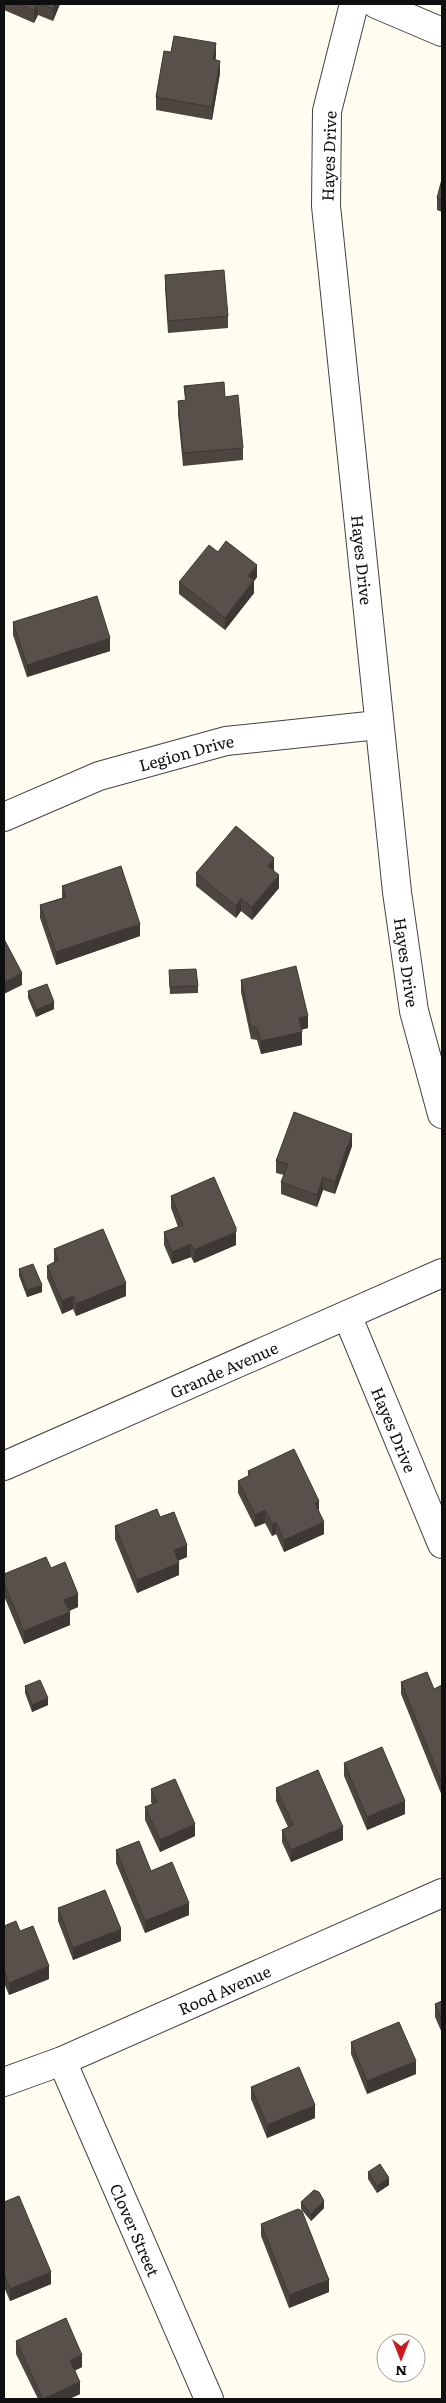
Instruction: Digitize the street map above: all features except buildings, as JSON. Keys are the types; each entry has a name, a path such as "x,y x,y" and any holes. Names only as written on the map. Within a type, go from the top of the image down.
{"street":[{"name":"Hayes Drive","path":"354,4 328,111 326,206 378,725 397,892 414,1011 442,1114"},
{"path":"376,4 442,32"},
{"name":"Legion Drive","path":"4,817 99,776 226,741 378,725"},
{"name":"Grande Avenue","path":"4,1466 442,1273"},
{"name":"Hayes Drive","path":"347,1315 442,1544"},
{"name":"Rood Avenue","path":"4,2082 62,2061 442,1892"},
{"name":"Clover Street","path":"62,2061 209,2399"}]}
